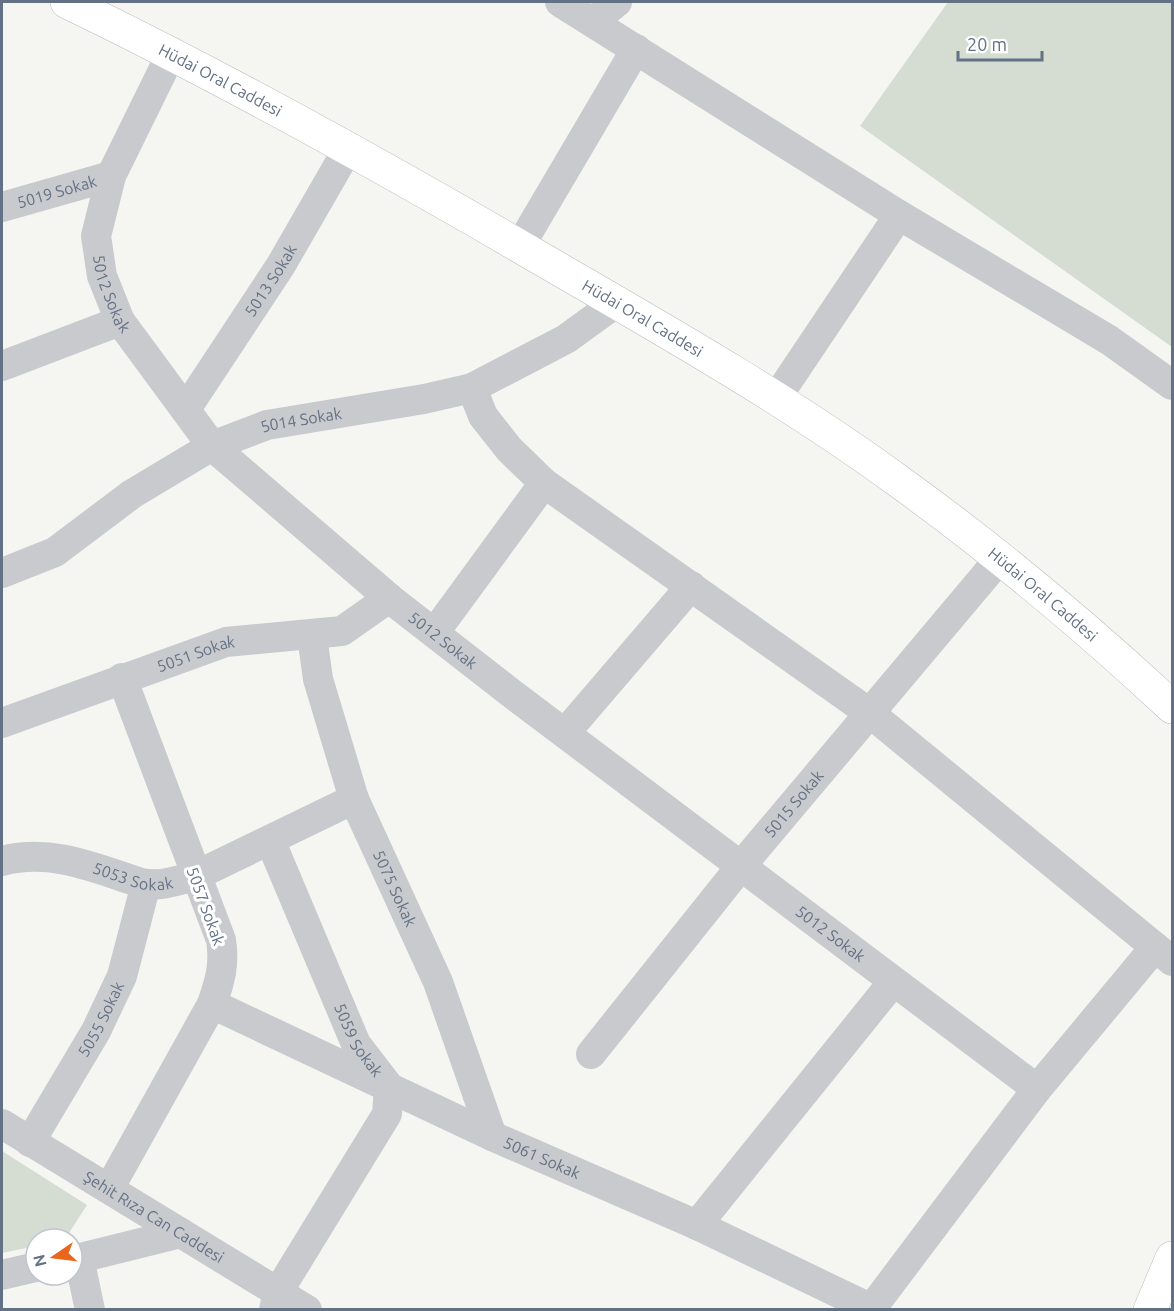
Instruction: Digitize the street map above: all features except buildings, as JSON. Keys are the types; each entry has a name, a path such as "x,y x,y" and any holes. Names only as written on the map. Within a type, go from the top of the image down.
{"street":[{"name":"Hüdai Oral Caddesi","path":"68,2 172,52 350,147 617,302 776,400 894,478 1001,557 1173,708"},
{"path":"560,2 899,215 1109,340 1173,385"},
{"path":"592,22 617,2"},
{"path":"520,246 636,50"},
{"name":"5012 Sokak","path":"172,52 111,177 96,236 102,276 120,321 212,447 390,598 892,982 1037,1089"},
{"name":"5013 Sokak","path":"186,409 281,265 350,147"},
{"name":"5019 Sokak","path":"2,207 111,177"},
{"path":"776,400 899,215"},
{"name":"5014 Sokak","path":"2,573 55,552 132,494 212,447 267,425 472,388 566,339 617,302"},
{"path":"2,366 120,321"},
{"path":"472,388 483,416 509,449 544,483 871,714 1164,954 1037,1089 873,1309"},
{"path":"435,632 544,483"},
{"name":"5015 Sokak","path":"591,1054 741,866 1001,557"},
{"path":"565,733 691,586"},
{"name":"5051 Sokak","path":"2,723 226,642 312,636 342,631 390,598"},
{"name":"5075 Sokak","path":"312,636 318,679 335,744 354,799 438,982 492,1136"},
{"name":"5057 Sokak","path":"109,1189 212,1005 222,974 224,957 221,940 122,678"},
{"name":"5053 Sokak","path":"2,861 25,856 60,857 146,884 167,884 195,876 354,799"},
{"name":"5059 Sokak","path":"270,840 356,1044 389,1088 387,1114 276,1300"},
{"name":"5055 Sokak","path":"30,1142 96,1031 122,976 146,884"},
{"path":"697,1225 892,982"},
{"name":"5061 Sokak","path":"212,1005 492,1136 697,1225 873,1309"},
{"name":"Şehit Rıza Can Caddesi","path":"2,1124 181,1233 276,1300 307,1310"},
{"path":"84,1257 181,1233"},
{"path":"1150,1310 1173,1258"},
{"path":"2,1275 24,1270"},
{"path":"84,1287 90,1310"}],"shaded area":[{"path":"948,2 1172,2 1172,347 860,126"},
{"path":"2,1151 87,1205 73,1227 24,1227 24,1248 2,1253"}]}
